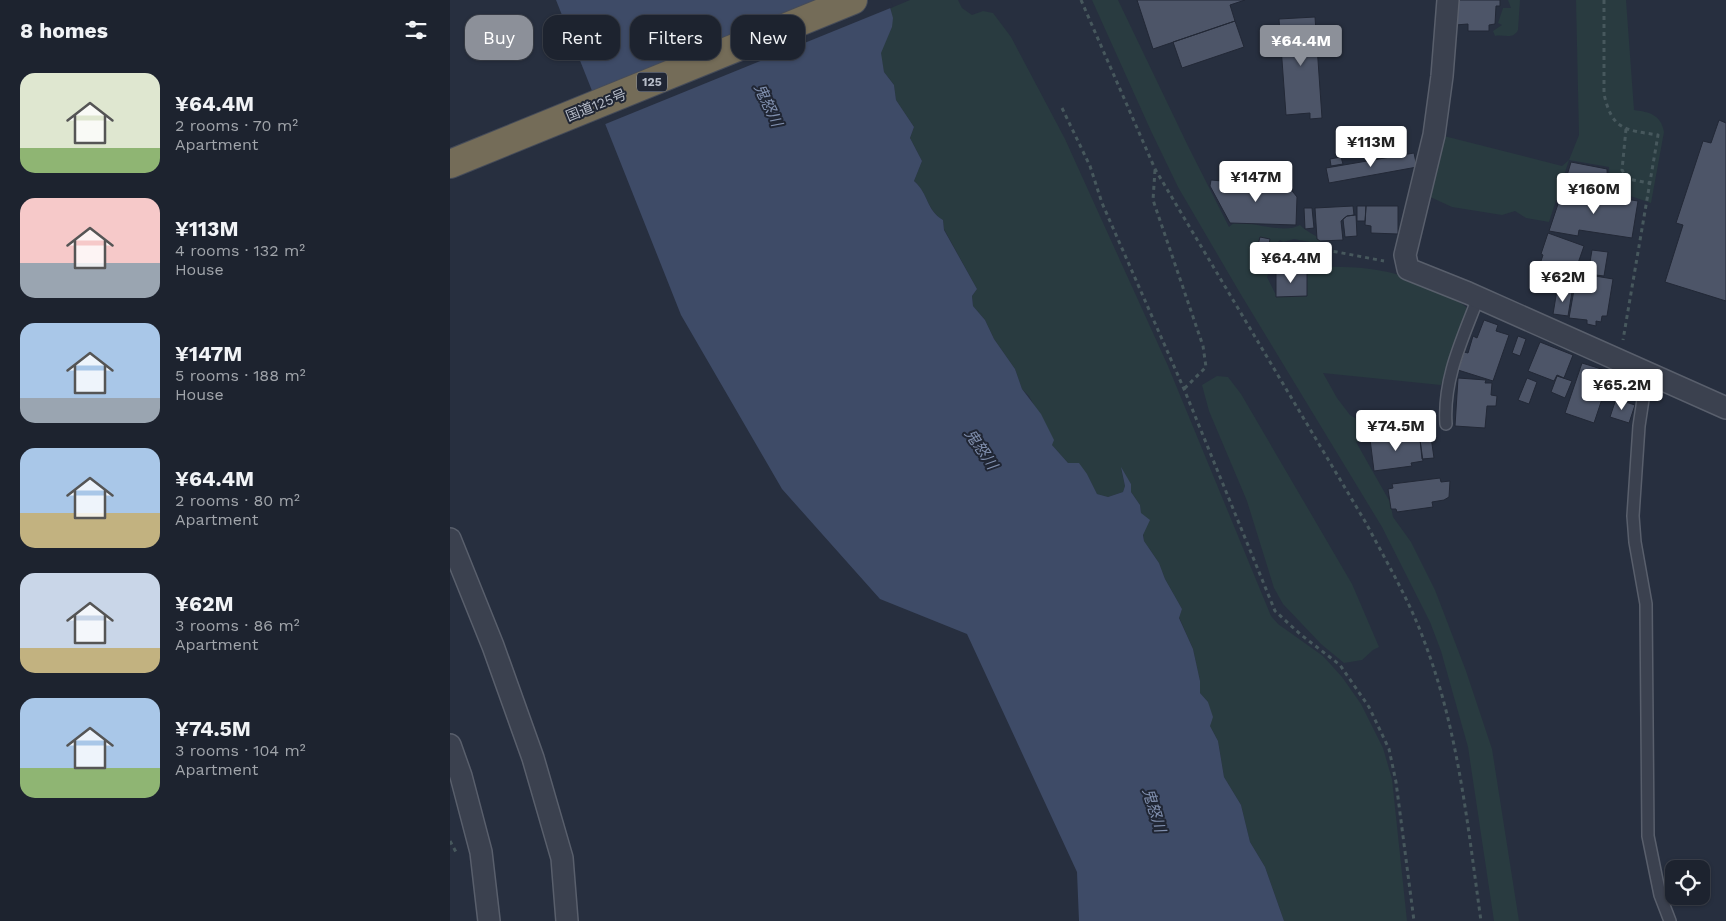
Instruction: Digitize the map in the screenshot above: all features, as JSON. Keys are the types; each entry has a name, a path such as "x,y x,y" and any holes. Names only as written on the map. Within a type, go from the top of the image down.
{"highway":[{"name":"国道125号","path":"450,164 853,0"}],"street":[{"path":"1448,0 1442,76 1434,135 1405,255 1408,269 1726,408"},
{"path":"450,539 493,646 532,758 562,858 567,921"},
{"path":"450,744 461,776 481,852 489,921"}],"lane":[{"path":"1446,424 1445,408 1450,370 1478,298"},
{"path":"1647,373 1639,426 1632,516 1634,542 1646,604 1648,836 1660,895 1670,921"}],"path":[{"path":"1081,0 1155,169 1366,523 1398,583 1426,645 1446,709 1458,766 1481,921"},
{"path":"1604,0 1604,94 1607,108 1620,127 1658,135 1619,360"},
{"path":"1062,108 1090,166 1102,203 1184,389 1275,611 1300,634 1340,665 1369,707 1389,750 1396,782 1414,921"},
{"path":"1626,129 1622,170 1628,179 1649,183"},
{"path":"1155,169 1153,200 1203,346 1206,367 1184,389"},
{"path":"1278,245 1372,258 1408,269"}],"shaded area":[{"path":"910,0 958,0 962,8 972,15 983,11 993,13 1011,37 1065,139 1168,366 1271,616 1278,624 1323,656 1342,677 1361,704 1383,748 1392,779 1407,921 1284,921 1265,867 1250,842 1241,805 1224,777 1218,741 1210,726 1208,702 1200,693 1200,681 1193,649 1179,617 1182,609 1165,579 1159,563 1144,541 1140,505 1131,492 1131,484 1121,469 1125,486 1123,492 1108,497 1097,494 1087,474 1068,463 1052,445 1029,396 1022,389 1015,369 994,339 985,320 973,306 972,296 977,289 944,229 943,220 930,207 919,186 914,181 922,161 910,138 914,127 896,100 894,85 884,72 880,53 892,27 891,8"},
{"path":"1092,0 1118,0 1229,227 1236,221 1278,228 1300,225 1321,240 1320,244 1294,239 1283,242 1280,240 1272,248 1274,262 1267,277 1277,297 1307,296 1307,266 1351,267 1388,272 1412,279 1436,289 1466,307 1467,313 1452,348 1441,385 1323,373 1337,398 1350,415 1360,421 1378,425 1401,436 1356,442 1390,502 1393,517 1411,542 1435,590 1466,671 1492,749 1519,921 1494,921 1468,747 1441,651 1430,622 1382,527 1178,187"},
{"path":"1508,0 1520,0 1518,30 1511,36 1495,36 1493,31 1502,25 1498,23 1503,8 1511,8"},
{"path":"1576,0 1626,0 1634,110 1654,115 1663,126 1664,132 1651,203 1610,189 1609,167 1569,160 1579,135"},
{"path":"1444,136 1562,166 1569,160 1549,222 1526,218 1515,211 1502,215 1452,207 1426,195"},
{"path":"1217,376 1228,377 1241,394 1352,584 1379,647 1362,660 1344,663 1321,644 1283,604 1274,588 1247,501 1209,411 1202,385"}],"water":[{"name":"鬼怒川","path":"556,0 888,0 893,18 892,27 881,53 884,72 894,85 896,100 914,127 910,138 922,161 914,181 919,186 933,212 943,220 944,230 977,289 972,296 973,306 985,320 994,339 1015,369 1022,389 1041,414 1054,440 1052,445 1068,463 1079,463 1097,494 1108,497 1123,492 1125,486 1121,467 1131,484 1131,492 1140,505 1141,513 1150,520 1143,535 1144,541 1159,563 1165,579 1182,609 1179,618 1193,649 1200,681 1200,693 1208,702 1213,717 1210,726 1218,741 1224,777 1241,805 1250,842 1265,867 1284,921 1079,921 1077,872 967,634 880,599 782,489 681,315 580,60 620,60 620,15 562,15"}],"pier":[{"path":"824,0 890,0 893,7 805,43 805,15 787,15"},
{"path":"731,38 731,60 763,60 603,125 591,95 677,60 721,60 721,42"}],"building":[{"path":"1137,0 1245,0 1230,5 1235,21 1153,49"},
{"path":"1456,0 1500,0 1500,6 1496,6 1495,24 1489,25 1489,31 1468,31 1468,24 1455,25"},
{"path":"1315,17 1322,118 1310,119 1310,113 1286,115 1279,19"},
{"path":"1235,21 1244,47 1182,68 1173,42"},
{"path":"1719,120 1726,123 1726,301 1665,282 1683,225 1676,223 1703,141 1711,143"},
{"path":"1414,153 1417,167 1329,183 1326,168"},
{"path":"1341,157 1343,164 1331,166 1330,159"},
{"path":"1571,162 1607,169 1608,196 1563,189"},
{"path":"1211,180 1289,187 1297,197 1296,225 1230,223 1210,186"},
{"path":"1563,189 1638,201 1632,238 1579,230 1578,236 1549,231"},
{"path":"1353,206 1354,215 1347,216 1341,221 1343,240 1320,241 1317,239 1315,208"},
{"path":"1357,206 1366,206 1365,221 1357,221"},
{"path":"1366,206 1398,206 1398,234 1371,233 1371,226 1365,225"},
{"path":"1304,208 1312,208 1314,228 1305,229"},
{"path":"1356,215 1357,236 1345,237 1343,219 1347,216"},
{"path":"1548,233 1584,246 1576,269 1554,262 1549,275 1538,270"},
{"path":"1260,237 1270,239 1268,250 1257,249"},
{"path":"1592,250 1608,252 1604,276 1588,274"},
{"path":"1276,271 1307,271 1307,296 1276,297"},
{"path":"1577,273 1613,279 1607,316 1602,316 1601,322 1596,321 1596,326 1587,324 1587,320 1569,318"},
{"path":"1557,290 1572,292 1568,316 1553,314"},
{"path":"1484,320 1498,325 1496,331 1509,335 1493,381 1458,370 1464,352 1468,353 1473,336 1477,338"},
{"path":"1518,336 1526,339 1520,356 1512,353"},
{"path":"1540,342 1573,355 1564,378 1557,375 1554,381 1528,371"},
{"path":"1582,363 1611,372 1594,423 1565,413"},
{"path":"1557,376 1572,381 1565,398 1551,392"},
{"path":"1458,378 1486,380 1485,383 1492,383 1491,395 1497,396 1496,406 1487,406 1485,428 1455,426"},
{"path":"1527,378 1537,382 1529,404 1518,400"},
{"path":"1616,399 1635,405 1629,423 1610,417"},
{"path":"1419,433 1423,461 1411,463 1412,466 1374,471 1370,439"},
{"path":"1431,437 1434,458 1422,459 1420,439"},
{"path":"1440,478 1441,482 1450,481 1449,497 1432,502 1433,507 1397,512 1396,509 1391,509 1388,489 1393,488 1392,484"}]}
